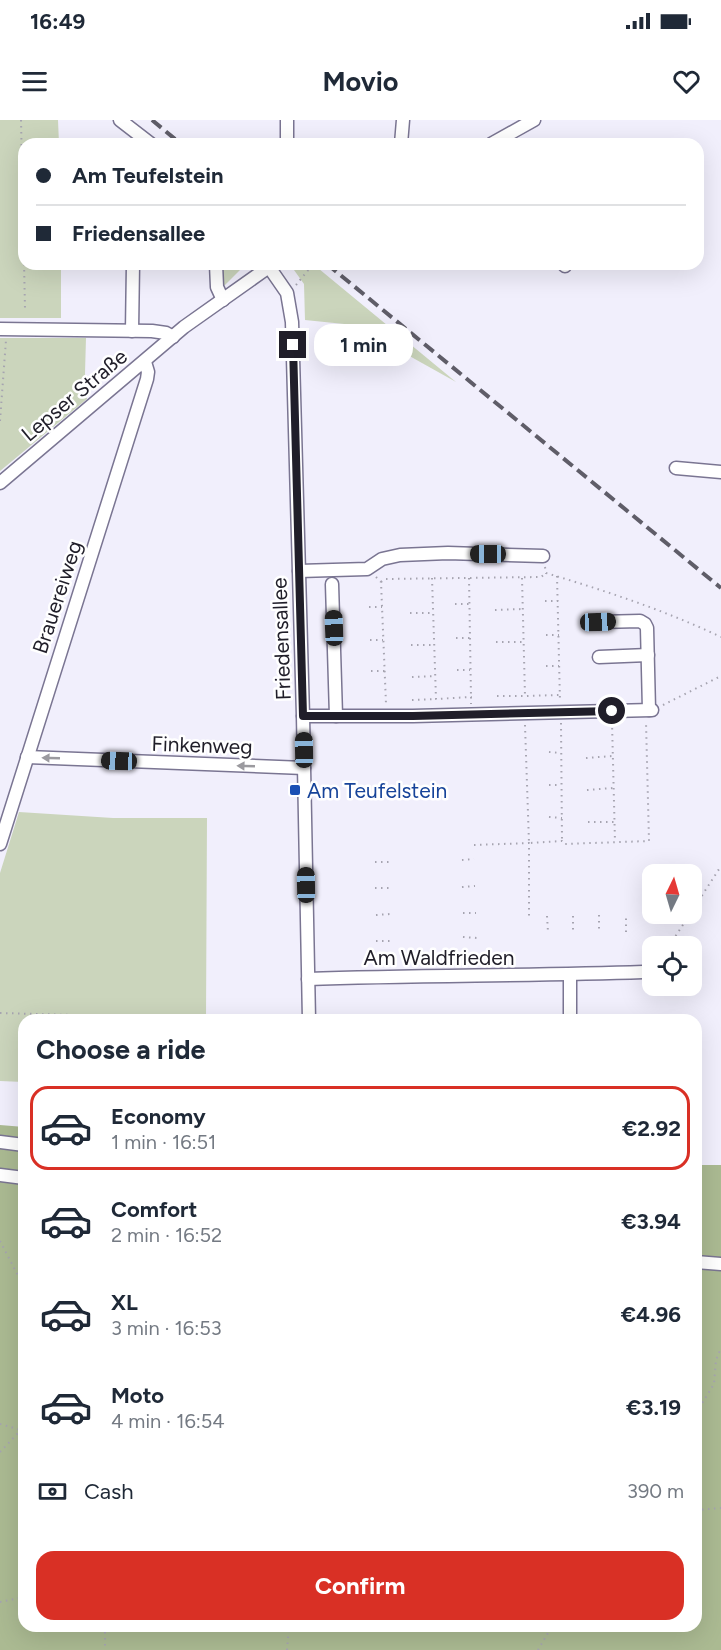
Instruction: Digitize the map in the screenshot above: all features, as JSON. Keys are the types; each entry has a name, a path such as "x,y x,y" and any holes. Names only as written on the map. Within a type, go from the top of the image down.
{"street":[{"path":"120,120 143,138"},
{"path":"287,120 287,138"},
{"path":"402,138 403,120"},
{"path":"503,138 534,120"},
{"path":"132,331 133,270"},
{"path":"216,270 217,286 223,300"},
{"name":"Lepser Straße","path":"0,483 173,337 264,270"},
{"name":"Friedensallee","path":"274,270 287,293 292,322 309,1014"},
{"path":"3,329 132,331 166,333 173,337"},
{"name":"Brauereiweg","path":"0,844 147,379 148,372 145,362"},
{"path":"676,468 721,472"},
{"path":"299,572 367,569 382,559 400,555 543,556"},
{"path":"332,584 336,716"},
{"path":"303,716 649,710 645,624 640,621 598,622"},
{"path":"598,657 648,655"},
{"name":"Finkenweg","path":"27,757 304,768"},
{"name":"Am Waldfrieden","path":"308,978 642,972"},
{"path":"570,975 570,1014"},
{"path":"0,1142 18,1144"},
{"path":"0,1175 18,1177"},
{"path":"702,1262 721,1264"}],"path":[{"path":"21,120 21,138"},
{"path":"24,270 25,309"},
{"path":"287,293 309,270"},
{"path":"0,421 3,329"},
{"path":"543,556 546,573"},
{"path":"367,569 381,582 386,716"},
{"path":"381,582 385,579 541,578 546,573"},
{"path":"546,573 639,602 679,617 721,638"},
{"path":"557,576 562,842"},
{"path":"469,578 472,714"},
{"path":"522,578 525,696"},
{"path":"432,579 436,699"},
{"path":"545,601 558,600"},
{"path":"455,604 470,604"},
{"path":"369,607 382,607"},
{"path":"495,609 523,609"},
{"path":"410,613 433,613"},
{"path":"546,635 559,635"},
{"path":"456,638 470,638"},
{"path":"370,639 383,640"},
{"path":"496,642 524,642"},
{"path":"411,645 434,645"},
{"path":"546,666 559,666"},
{"path":"457,670 470,670"},
{"path":"371,671 385,671"},
{"path":"412,677 435,676"},
{"path":"474,845 649,841 649,710 721,676"},
{"path":"496,696 560,694"},
{"path":"412,700 471,697"},
{"path":"612,711 615,842"},
{"path":"525,713 529,917"},
{"path":"549,752 561,753"},
{"path":"586,758 613,756"},
{"path":"549,785 561,785"},
{"path":"587,790 613,788"},
{"path":"549,817 561,818"},
{"path":"588,822 614,822"},
{"path":"462,860 474,859"},
{"path":"375,862 388,862"},
{"path":"702,896 721,866"},
{"path":"462,887 475,886"},
{"path":"375,888 389,888"},
{"path":"463,912 476,913"},
{"path":"376,915 390,914"},
{"path":"599,915 599,932"},
{"path":"626,915 626,932"},
{"path":"547,916 548,933"},
{"path":"573,916 573,932"},
{"path":"463,938 477,938"},
{"path":"376,941 390,941"},
{"path":"0,1013 36,1014"},
{"path":"0,1241 18,1276"},
{"path":"702,1403 714,1384 716,1360 721,1348"},
{"path":"0,1424 18,1429"},
{"path":"0,1452 18,1433"},
{"path":"702,1510 721,1508"},
{"path":"0,1602 18,1598"},
{"path":"105,1632 105,1650"},
{"path":"287,1650 288,1632"},
{"path":"538,1650 548,1632"}],"green space":[{"path":"0,120 58,120 59,138 18,138 18,270 61,270 61,318 0,318"},
{"path":"214,270 240,270 216,294"},
{"path":"294,270 320,270 456,382 354,325 305,320 304,284"},
{"path":"0,338 86,338 87,399 0,471"},
{"path":"19,812 113,818 207,818 206,1014 18,1014 18,1082 0,1081 0,873"},
{"path":"0,1125 18,1126 18,1632 702,1632 702,1165 721,1165 721,1650 0,1650"}],"railway":[{"path":"152,120 174,138"},
{"path":"334,270 721,588"}],"place":[{"name":"Am Teufelstein","path":"295,790"}],"route":[{"path":"293,345 303,716 612,711"}]}
